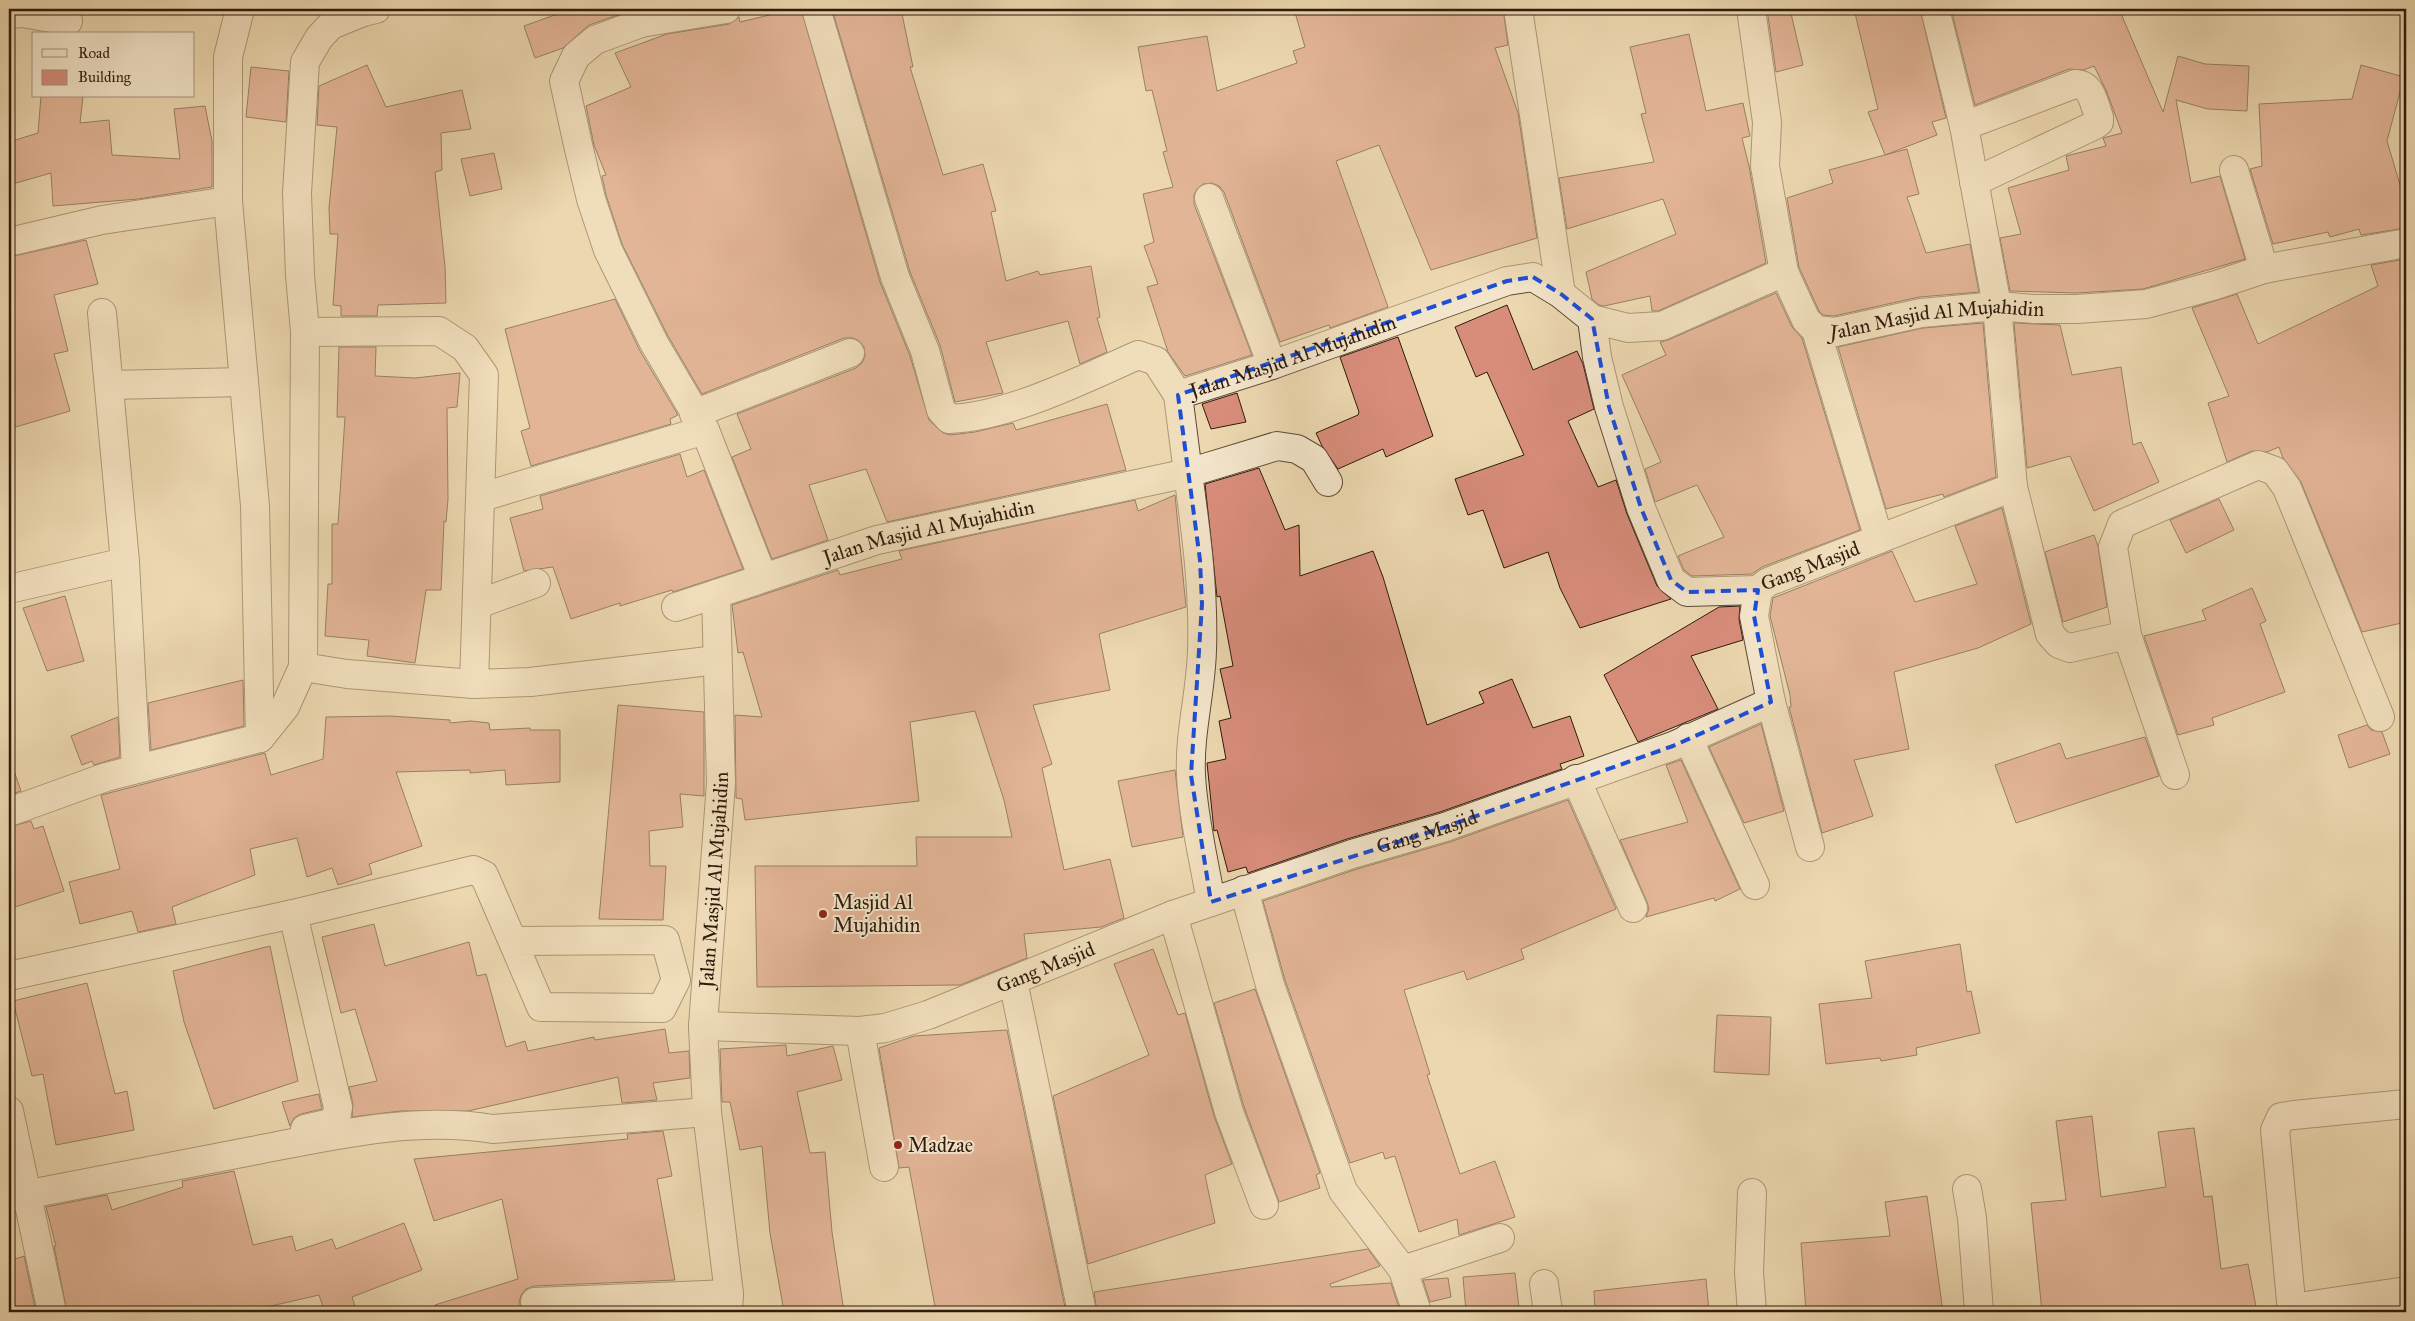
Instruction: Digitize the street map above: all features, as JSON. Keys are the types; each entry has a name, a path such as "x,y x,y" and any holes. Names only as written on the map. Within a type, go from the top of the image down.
{"street":[{"path":"240,9 228,57 228,201 255,506 260,738"},
{"path":"9,812 136,768 260,738 285,706 303,667 305,332 300,275 297,193 305,62 319,38 331,25 363,12 376,9"},
{"path":"726,9 638,16 595,40 576,56 564,81 591,199 608,250 654,343 700,422 763,578"},
{"path":"816,9 895,278 924,351 941,410 945,415 950,419 968,418 1038,398 1138,355 1156,361 1178,395"},
{"path":"1518,9 1561,294"},
{"path":"1751,9 1767,122 1765,166 1784,272"},
{"path":"1935,9 1964,126 1997,306 2013,487 2050,634 2059,644 2070,648 2127,635"},
{"path":"9,14 23,13 68,21"},
{"path":"1964,126 2076,84 2082,84 2088,88 2099,117 2099,122 2095,125 1974,182"},
{"path":"2234,170 2264,269"},
{"path":"1209,198 1272,365"},
{"path":"9,242 102,220 228,201"},
{"name":"Jalan Masjid Al Mujahidin","path":"729,1303 708,1112 703,1026 721,784 716,594 877,540 1188,473 1178,395 1272,365 1507,281 1533,276 1561,294 1592,319 1628,328 1662,326 1784,272 1806,320 1816,330 1835,332 1921,313 1997,306 2077,310 2146,304 2216,285 2264,269 2406,244"},
{"path":"102,313 125,562 136,768"},
{"path":"1592,319 1597,357 1609,407 1641,508 1671,580 1688,592 1758,590"},
{"path":"1816,330 1879,539"},
{"path":"305,332 439,331 466,348 484,375 482,497 474,684"},
{"path":"482,497 700,422 850,353"},
{"path":"109,385 244,382"},
{"path":"1211,902 1191,775 1191,740 1202,652 1202,604 1200,560 1188,473 1277,446 1297,449 1314,459 1328,482"},
{"path":"2175,775 2127,635 2113,546 2122,524 2258,465 2275,471 2287,488 2380,717"},
{"name":"Gang Masjid","path":"703,1026 860,1031 885,1028 928,1015 1173,915 1352,854 1445,827 1673,746 1771,702 1754,616 1758,590 1768,582 2013,487"},
{"path":"9,589 125,562"},
{"path":"478,604 536,583"},
{"path":"676,606 716,594"},
{"path":"303,667 347,674 474,684 530,682 717,660"},
{"path":"1771,702 1810,847"},
{"path":"1688,738 1755,885"},
{"path":"1576,779 1633,908"},
{"path":"9,976 293,914 473,870 484,875 512,941 541,1007 662,1008 676,980 665,940 512,941"},
{"path":"1244,890 1270,985 1343,1191 1404,1270 1417,1312"},
{"path":"20,1191 317,1126 336,1119 338,1107 293,914"},
{"path":"1173,915 1229,1112 1264,1205"},
{"path":"1012,981 1082,1312"},
{"path":"860,1031 884,1167"},
{"path":"2406,1104 2281,1117 2275,1130 2292,1310 2406,1291"},
{"path":"9,1111 20,1191 52,1312"},
{"path":"20,1191 341,1134 421,1124 460,1124 492,1129 708,1112"},
{"path":"1967,1190 1972,1218 1979,1312"},
{"path":"1752,1193 1749,1273 1752,1312"},
{"path":"1404,1270 1500,1238"},
{"path":"1544,1284 1548,1312"},
{"path":"535,1302 729,1303"}],"highlighted area":[{"path":"1533,277 1561,294 1592,319 1609,407 1641,508 1671,580 1687,592 1758,590 1754,616 1771,702 1673,746 1445,827 1211,902 1191,775 1202,604 1200,560 1178,395 1507,281"}],"building":[{"path":"571,9 621,9 621,14 589,25 563,48 535,58 524,26"},
{"path":"801,9 880,282 910,356 929,420 943,433 950,435 975,432 1013,423 1016,430 1107,404 1126,470 887,522 866,469 809,485 828,540 772,559 732,457 751,449 737,414 856,368 862,363 865,356 864,347 853,338 844,338 702,394 668,336 622,244 606,195 602,176 606,175 594,145 586,106 631,87 615,53 667,34 729,24 739,17 740,22"},
{"path":"832,9 901,9 913,67 910,67 943,175 983,164 996,211 991,212 1006,281 1038,271 1040,275 1091,266 1100,317 1097,318 1107,352 1080,364 1068,321 986,342 1003,393 955,402 940,345 910,272"},
{"path":"1294,9 1503,9 1508,45 1495,48 1518,113 1537,238 1431,270 1379,145 1336,161 1388,307 1330,328 1329,325 1280,342 1224,192 1219,186 1212,183 1203,184 1194,195 1194,204 1252,355 1185,376 1168,352 1147,287 1158,284 1144,246 1154,242 1143,194 1173,187 1163,152 1167,151 1152,90 1146,91 1138,47 1207,36 1217,91 1297,63 1293,51 1305,47"},
{"path":"1767,9 1790,9 1803,65 1776,72"},
{"path":"1854,9 1920,9 1946,118 1932,122 1937,135 1885,155 1868,112 1878,109"},
{"path":"1951,9 2119,9 2163,112 2178,56 2205,64 2249,66 2247,111 2208,109 2176,100 2191,183 2220,176 2245,259 2143,289 2076,293 2010,291 2000,238 2021,234 2008,188 2069,170 2066,156 2106,146 2103,138 2122,133 2106,90 2094,66 2084,70 2069,69 1975,105"},
{"path":"1689,34 1706,111 1743,103 1750,136 1742,138 1749,166 1766,263 1658,311 1652,311 1650,296 1604,306 1599,305 1592,299 1586,272 1676,234 1663,199 1567,229 1559,178 1654,162 1641,114 1646,113 1630,47"},
{"path":"367,65 386,107 462,90 471,129 441,133 442,170 435,172 445,266 446,303 378,305 377,316 341,316 341,306 333,305 338,234 330,234 329,208 337,127 317,125 319,86"},
{"path":"2361,65 2404,77 2387,141 2406,205 2406,228 2361,235 2359,229 2330,237 2328,232 2273,244 2250,169 2262,166 2259,104 2352,99"},
{"path":"251,67 289,71 286,122 246,117"},
{"path":"41,98 83,98 80,123 109,120 112,155 180,159 174,109 205,106 212,141 212,187 138,199 53,206 51,173 9,185 9,142 38,133"},
{"path":"1907,149 1919,194 1907,197 1926,253 1970,244 1979,292 1919,297 1834,316 1823,315 1819,311 1799,267 1787,198 1833,183 1829,170"},
{"path":"494,153 502,189 470,196 461,159"},
{"path":"86,240 98,284 54,295 68,351 54,354 70,411 9,429 9,257"},
{"path":"2406,259 2406,622 2362,632 2301,482 2283,458 2279,447 2267,452 2252,451 2227,462 2208,403 2229,396 2192,308 2237,294 2258,344 2378,286 2371,265"},
{"path":"1776,293 1792,327 1802,338 1860,530 1762,567 1752,574 1692,576 1684,570 1678,556 1724,537 1697,485 1655,502 1645,469 1661,462 1622,375 1666,355 1660,342"},
{"path":"615,299 640,351 678,415 670,419 671,424 531,466 521,431 530,428 505,329"},
{"path":"1507,305 1533,370 1577,351 1583,364 1594,409 1568,421 1598,487 1616,480 1627,514 1657,586 1671,599 1580,628 1560,588 1548,552 1504,568 1483,510 1468,515 1455,479 1524,455 1487,372 1476,377 1455,327"},
{"path":"1983,323 1996,477 1944,497 1943,494 1886,509 1838,347 1923,328"},
{"path":"2014,323 2060,325 2072,375 2121,367 2133,445 2141,442 2159,482 2094,511 2070,456 2027,468"},
{"path":"1398,337 1433,436 1386,457 1383,449 1338,469 1322,446 1316,433 1358,415 1359,412 1340,357"},
{"path":"339,347 376,347 375,376 415,378 460,373 457,407 447,408 448,499 446,522 444,521 441,590 426,590 415,663 367,656 369,640 325,636 328,584 332,584 332,524 338,524 345,417 337,417"},
{"path":"1237,393 1246,422 1211,429 1202,404"},
{"path":"680,454 687,477 704,470 743,569 673,592 672,590 620,606 620,603 571,619 553,567 524,571 510,518 543,509 540,496"},
{"path":"1259,468 1285,530 1299,525 1300,576 1373,551 1383,577 1427,725 1484,703 1479,692 1512,679 1533,728 1570,716 1584,756 1560,764 1562,769 1440,812 1347,839 1248,873 1246,867 1228,872 1217,830 1214,831 1207,763 1226,759 1219,721 1231,718 1220,669 1233,666 1220,596 1217,597 1205,484"},
{"path":"1175,495 1186,607 1099,634 1110,690 1033,705 1052,764 1042,768 1064,870 1110,859 1124,918 1101,927 1024,934 1027,958 960,985 757,987 755,866 917,866 916,837 1012,837 1004,800 975,711 910,722 919,801 745,820 742,799 736,798 735,715 762,717 743,652 738,653 732,605 838,570 840,575 902,559 899,551 1135,500 1138,511"},
{"path":"2219,499 2234,530 2186,553 2170,520"},
{"path":"2002,508 2031,624 1978,648 1894,672 1909,749 1854,760 1873,816 1822,833 1789,707 1791,707 1790,695 1770,616 1773,598 1892,551 1915,602 1977,584 1955,526"},
{"path":"2094,535 2098,546 2107,607 2063,622 2045,552"},
{"path":"2252,588 2266,621 2260,624 2285,692 2212,718 2214,725 2178,735 2144,636 2206,620 2202,610"},
{"path":"65,596 84,661 47,671 23,608"},
{"path":"1740,606 1739,619 1743,640 1691,656 1718,709 1638,742 1604,675 1719,607"},
{"path":"243,680 244,726 151,750 148,703"},
{"path":"618,705 704,712 704,796 680,794 683,827 649,831 650,866 666,866 663,920 599,919"},
{"path":"390,716 450,720 450,723 471,721 489,723 490,730 530,728 530,730 560,730 560,782 506,785 505,770 470,773 470,770 396,772 422,846 369,864 372,874 338,885 332,868 307,877 297,838 250,849 255,875 172,907 176,924 138,932 132,911 80,924 69,882 120,869 101,795 265,753 271,775 323,759 326,717"},
{"path":"118,717 120,757 94,765 92,761 82,765 71,736"},
{"path":"1761,724 1784,811 1744,823 1709,747"},
{"path":"2367,725 2371,730 2382,732 2390,754 2349,768 2338,735"},
{"path":"2145,737 2159,776 2016,823 1995,765 2060,743 2066,759"},
{"path":"1681,760 1740,889 1715,901 1714,898 1646,917 1649,909 1647,902 1620,840 1688,822 1666,765"},
{"path":"1175,770 1183,837 1132,847 1118,781"},
{"path":"9,771 14,771 21,791 9,795"},
{"path":"1568,800 1616,909 1521,949 1524,959 1467,980 1464,971 1404,990 1430,1074 1427,1075 1460,1174 1495,1161 1515,1217 1459,1235 1457,1219 1419,1232 1395,1156 1385,1159 1383,1152 1350,1163 1285,980 1263,901 1357,869 1450,842"},
{"path":"31,821 34,829 43,826 64,891 9,909 9,827"},
{"path":"374,924 385,966 469,942 477,976 486,974 506,1047 525,1041 528,1051 594,1037 595,1040 665,1029 669,1053 689,1051 690,1078 653,1083 657,1100 622,1103 618,1077 468,1111 401,1111 352,1117 353,1104 349,1087 377,1081 355,1009 341,1013 322,937"},
{"path":"1960,944 1967,992 1971,991 1980,1033 1916,1048 1917,1055 1881,1061 1880,1058 1826,1064 1819,1004 1872,998 1865,961"},
{"path":"270,946 298,1081 214,1109 184,1022 173,971"},
{"path":"1153,949 1178,1015 1185,1013 1214,1116 1232,1164 1205,1175 1215,1223 1088,1264 1053,1096 1149,1055 1114,964"},
{"path":"87,983 115,1094 127,1091 134,1130 56,1145 43,1074 32,1076 13,1001"},
{"path":"1255,989 1320,1173 1316,1175 1320,1188 1279,1202 1244,1107 1214,1003"},
{"path":"1717,1015 1771,1017 1769,1075 1714,1072"},
{"path":"1007,1030 1066,1312 936,1312 909,1167 899,1168 879,1048 914,1036"},
{"path":"786,1045 787,1056 833,1046 842,1080 797,1092 810,1153 825,1152 832,1232 844,1312 784,1312 770,1233 762,1146 740,1150 730,1102 722,1102 720,1049"},
{"path":"319,1094 322,1109 301,1114 294,1118 290,1126 282,1102"},
{"path":"2092,1116 2101,1197 2166,1187 2158,1132 2194,1128 2204,1197 2212,1196 2221,1269 2248,1264 2257,1312 2042,1312 2031,1203 2066,1200 2056,1121"},
{"path":"663,1131 672,1176 657,1179 675,1280 534,1286 526,1289 521,1295 519,1303 524,1312 436,1312 435,1305 518,1279 502,1199 434,1221 414,1159 628,1139 627,1134"},
{"path":"234,1171 253,1245 292,1236 296,1251 332,1239 336,1249 404,1223 422,1270 352,1297 357,1312 325,1312 319,1295 245,1312 67,1312 54,1246 56,1246 46,1207 107,1195 112,1210 183,1187 182,1181"},
{"path":"1927,1196 1943,1312 1806,1312 1801,1243 1890,1236 1885,1202"},
{"path":"1368,1249 1380,1266 1330,1284 1331,1287 1391,1283 1399,1308 1380,1312 1097,1312 1094,1292"},
{"path":"24,1256 36,1312 9,1312 9,1261"},
{"path":"1515,1273 1519,1308 1466,1312 1463,1277"},
{"path":"1448,1278 1451,1297 1430,1302 1423,1280"},
{"path":"1706,1279 1709,1312 1595,1312 1594,1291"}],"place":[{"name":"Masjid Al Mujahidin","path":"823,914"},
{"name":"Madzae","path":"898,1145"}]}
